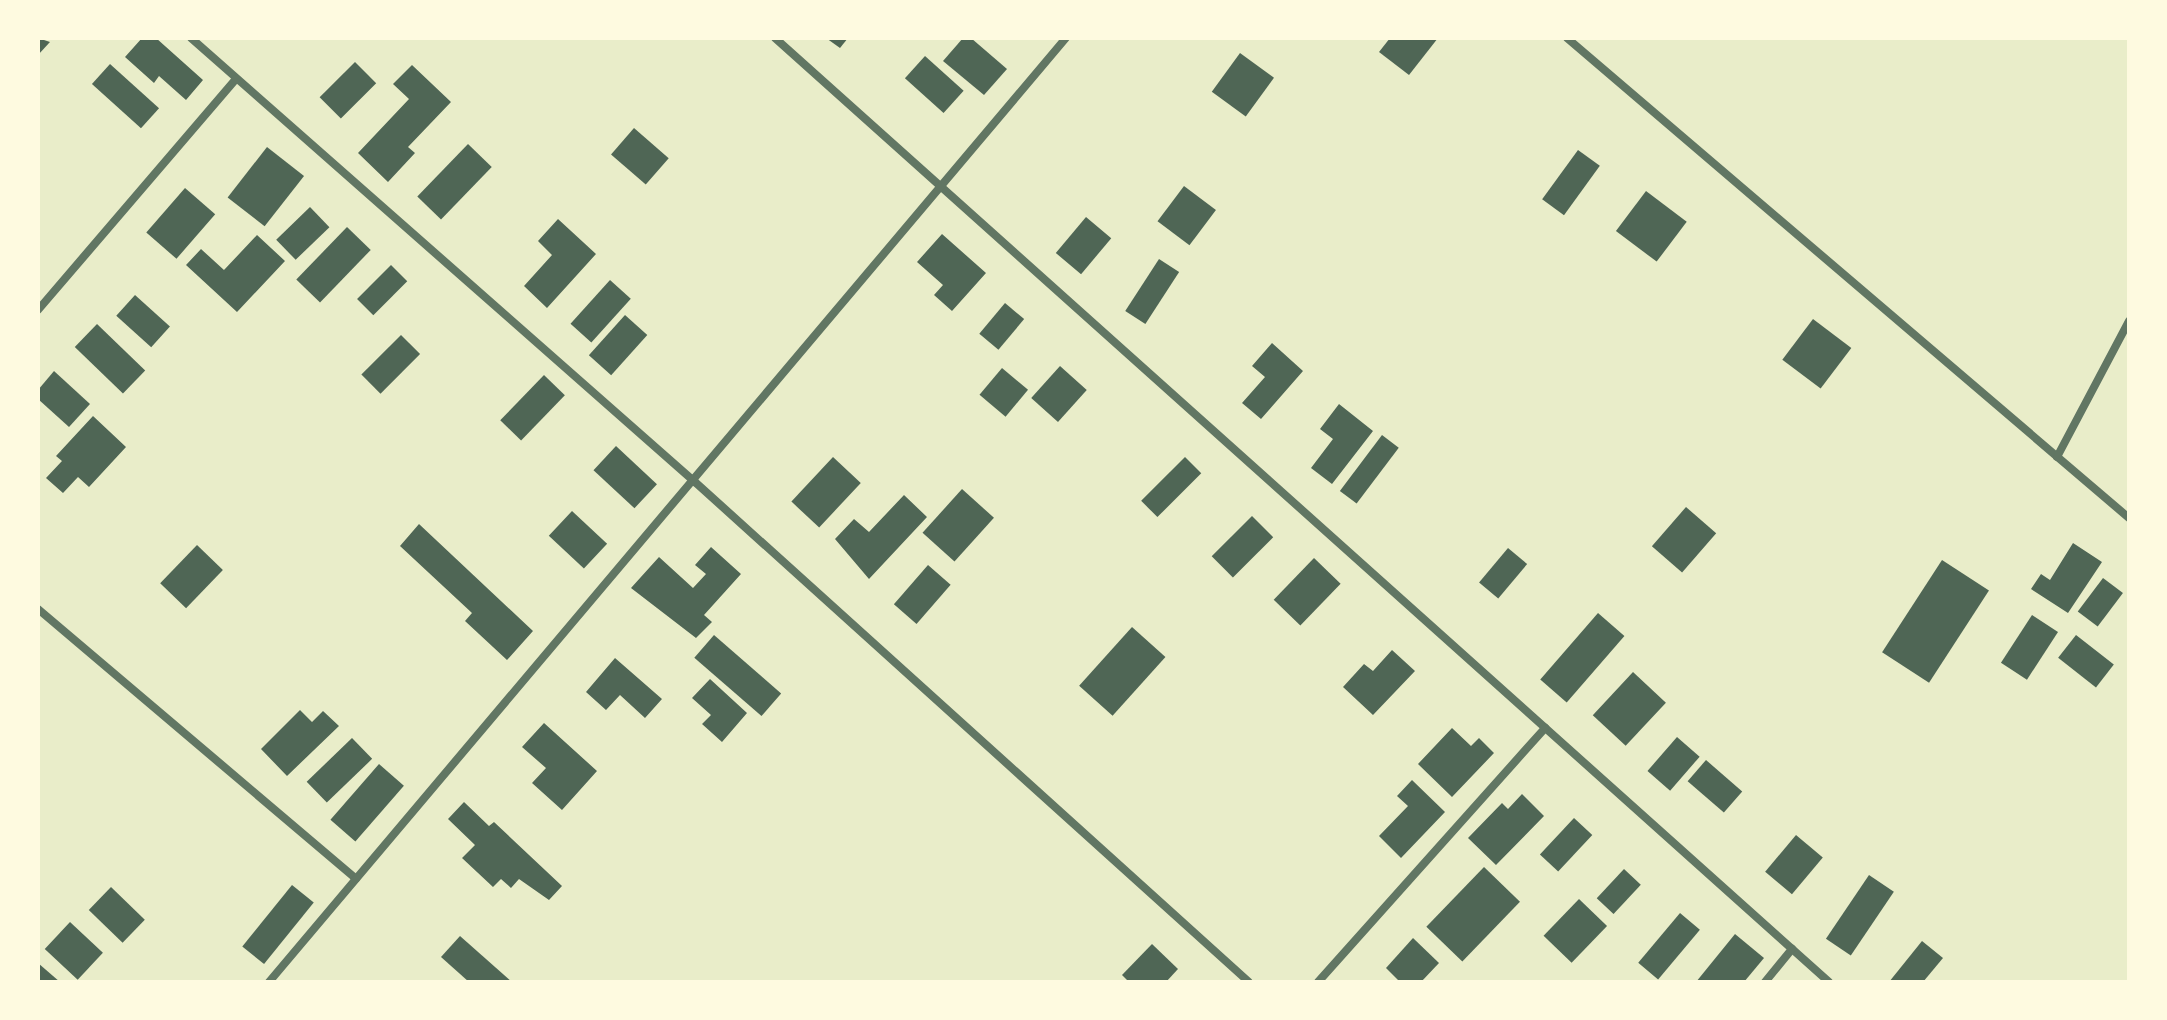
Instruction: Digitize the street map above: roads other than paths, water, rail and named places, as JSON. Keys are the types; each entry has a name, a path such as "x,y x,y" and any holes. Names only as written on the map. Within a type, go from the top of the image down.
{"street":[{"path":"191,38 695,482 1249,982"},
{"path":"775,38 945,187 1829,982"},
{"path":"269,982 945,187 1066,38"},
{"path":"1567,38 2129,518"},
{"path":"38,310 236,79"},
{"path":"2057,457 2129,321"},
{"path":"38,609 356,879"},
{"path":"1318,982 1545,728"},
{"path":"1765,982 1792,949"}]}
